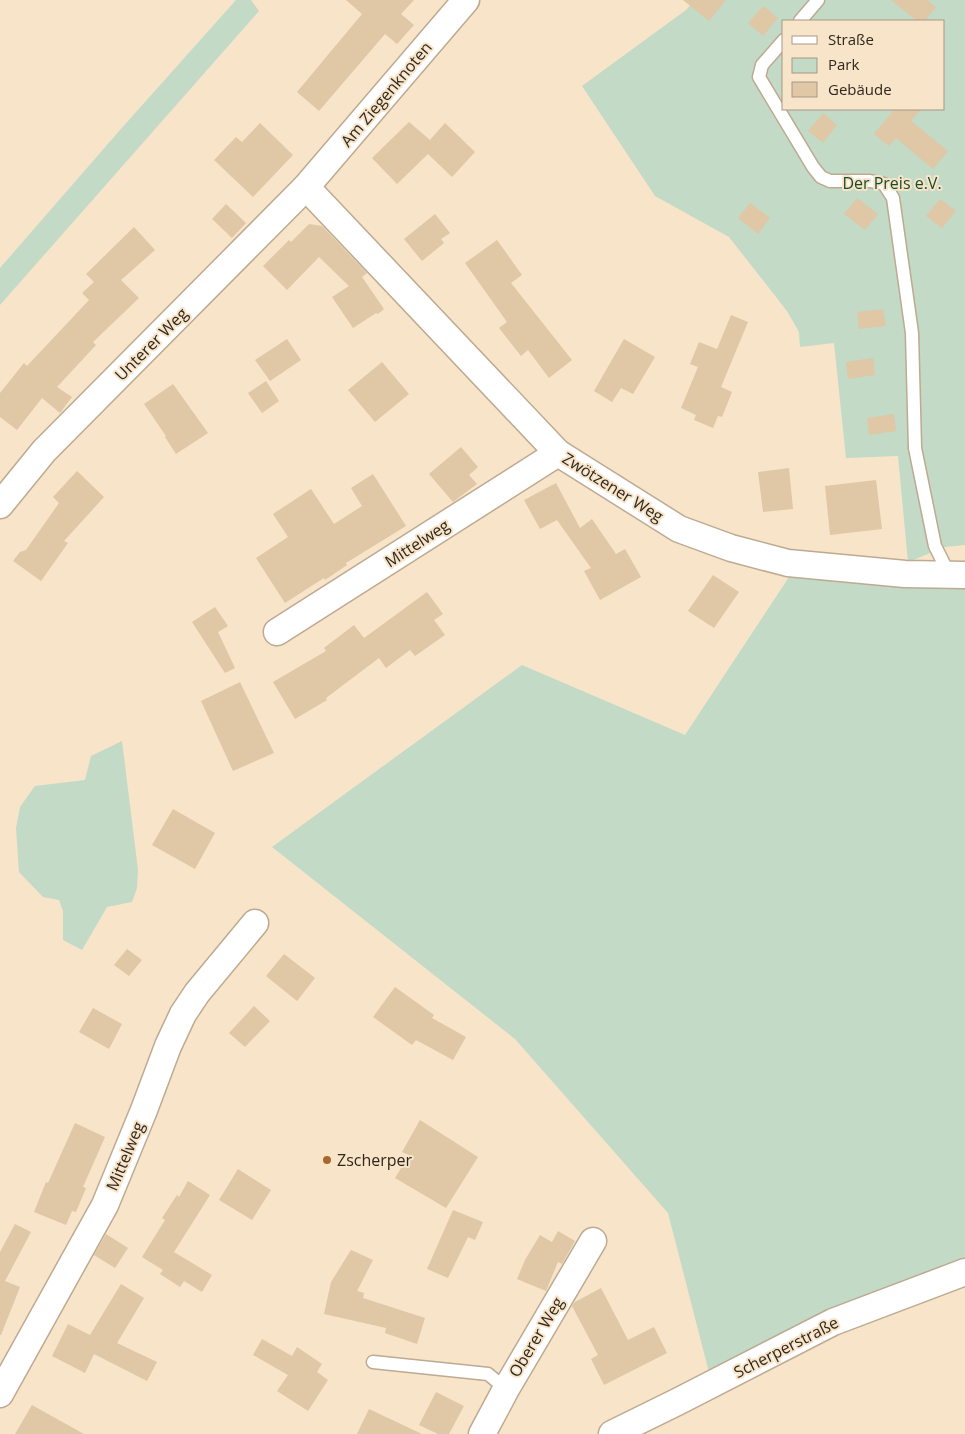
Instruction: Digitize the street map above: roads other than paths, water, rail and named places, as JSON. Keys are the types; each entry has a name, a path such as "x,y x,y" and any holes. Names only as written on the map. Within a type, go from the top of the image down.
{"street":[{"name":"Am Ziegenknoten","path":"306,187 466,0"},
{"name":"Zwötzener Weg","path":"306,187 558,453 679,528 731,548 788,563 906,574 957,575"},
{"name":"Unterer Weg","path":"0,505 44,451 306,187"},
{"name":"Mittelweg","path":"277,632 558,453"},
{"name":"Mittelweg","path":"0,1394 105,1205 168,1046 183,1014 197,992 255,923"},
{"name":"Oberer Weg","path":"482,1434 506,1389 593,1241"},
{"name":"Scherperstraße","path":"612,1434 833,1322 965,1272"}],"lane":[{"path":"801,20 818,0"},
{"path":"782,42 762,65 759,78 813,167 821,176 830,181 870,181 884,184 893,198 912,333 915,448 935,546 957,575"},
{"path":"373,1362 488,1374 506,1389"}],"place":[{"name":"Zscherper","path":"327,1160"}],"park label":[{"name":"Der Preis e.V.","path":"892,183"}]}
